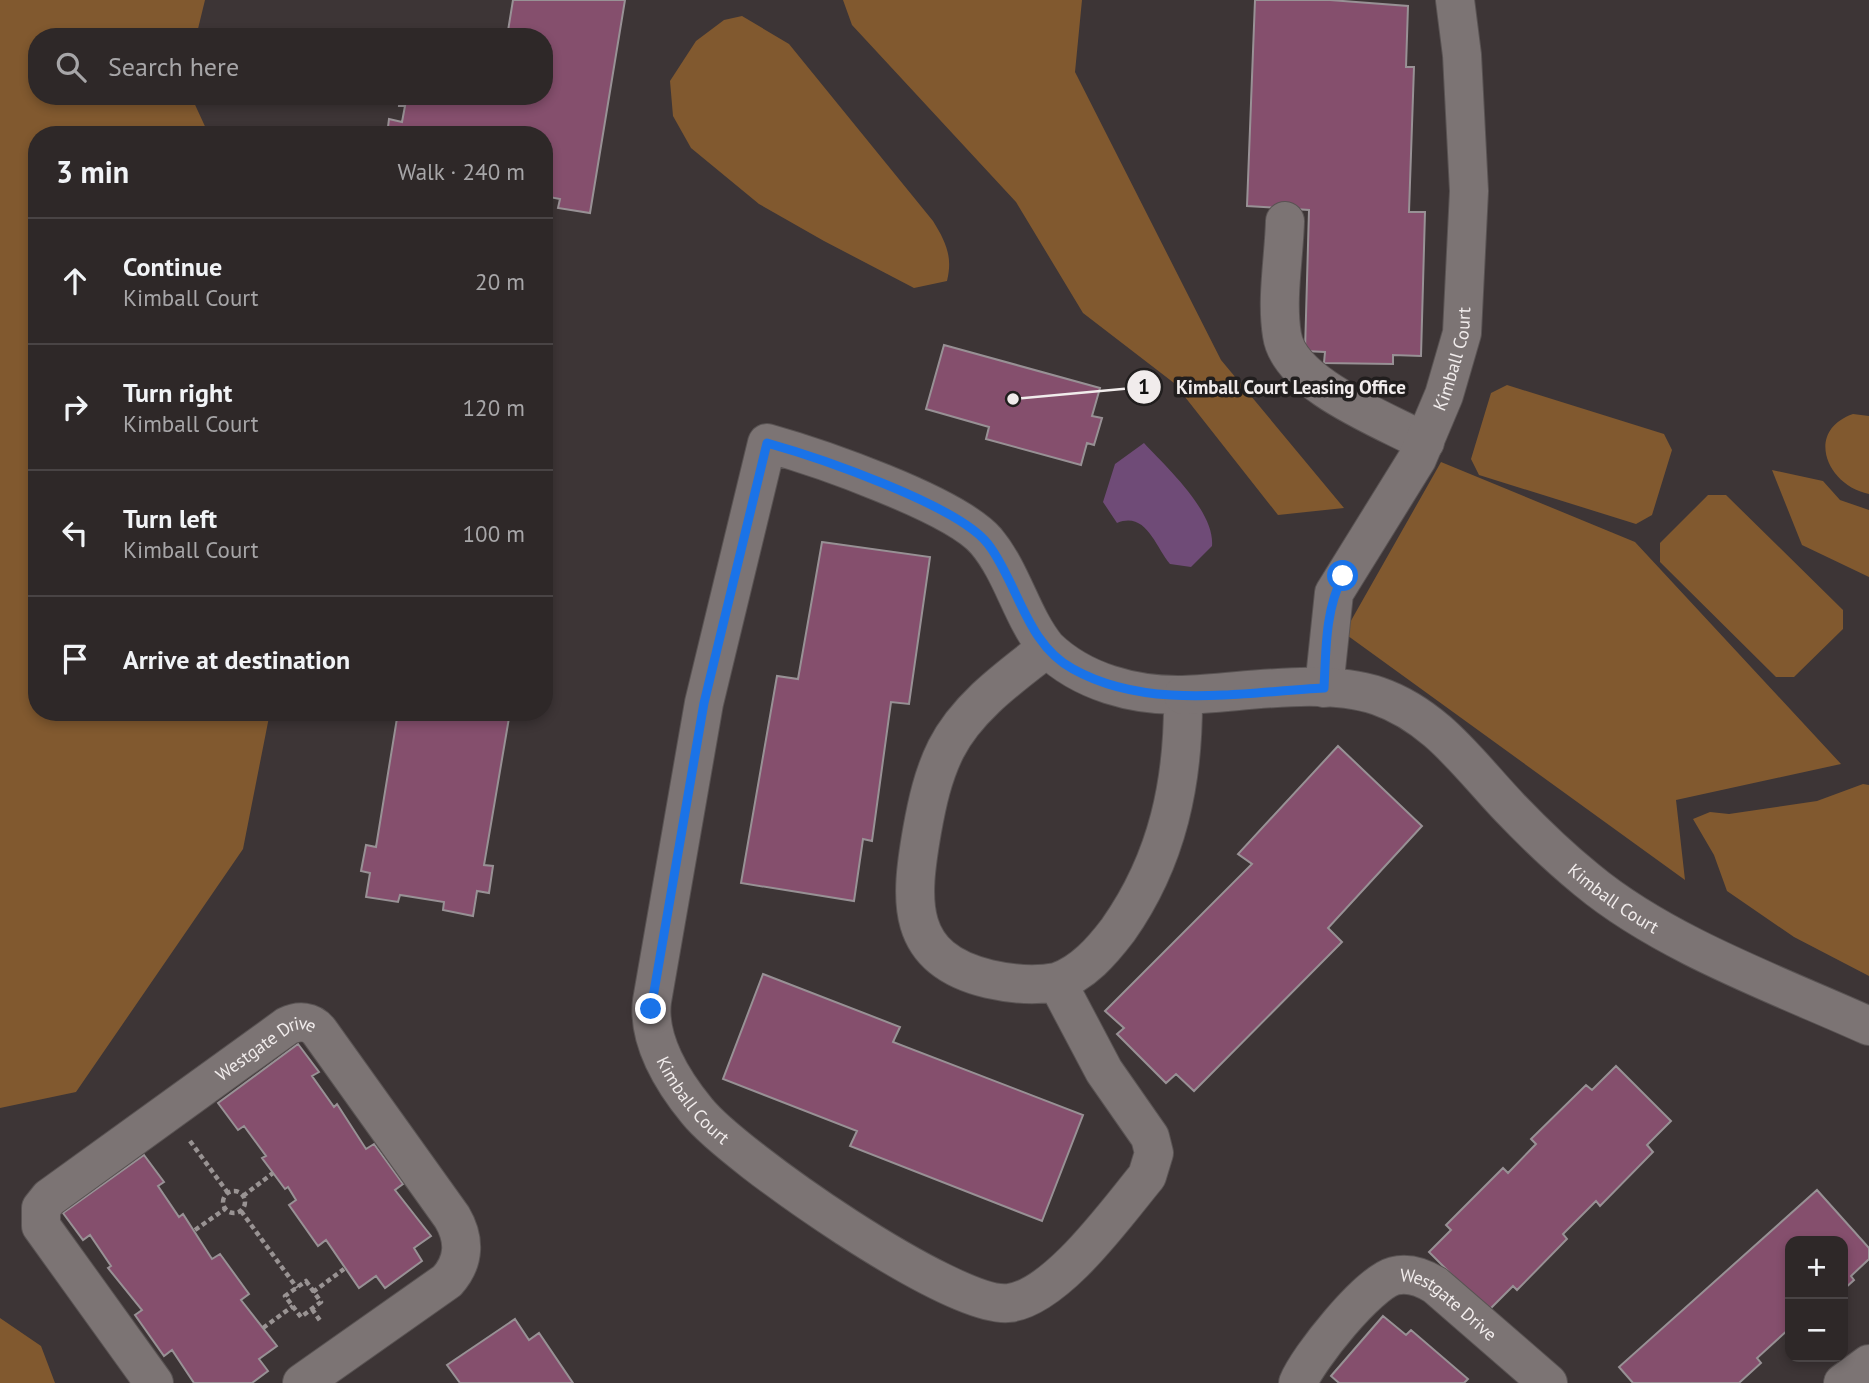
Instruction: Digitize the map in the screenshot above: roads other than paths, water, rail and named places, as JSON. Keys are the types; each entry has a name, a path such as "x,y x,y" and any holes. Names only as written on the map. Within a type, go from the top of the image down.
{"street":[{"name":"Kimball Court","path":"1324,688 1329,621 1337,588 1399,493 1425,442 1451,374 1466,304 1469,191 1462,55 1455,0"},
{"path":"1285,221 1282,334 1290,358 1316,384 1425,442"},
{"name":"Kimball Court","path":"1058,982 1104,1071 1150,1137 1153,1161 1147,1176 1063,1270 1035,1294 1007,1303 983,1301 930,1276 855,1231 743,1153 709,1125 689,1100 659,1047 651,1025 652,1001 697,738 767,443 826,462 939,509 971,527 996,557 1033,629 1047,648 1070,668 1112,685 1164,695 1324,688 1378,696 1430,724 1451,742 1542,840 1588,881 1638,917 1869,1026"},
{"path":"1047,648 981,704 946,747 928,800 913,894 915,911 924,934 940,955 970,974 1029,984 1058,982 1086,965 1111,939 1131,910 1161,851 1178,789 1183,695"},
{"name":"Westgate Drive","path":"154,1383 44,1229 40,1217 43,1204 291,1024 308,1023 319,1031 452,1217 462,1245 458,1265 447,1281 346,1368 302,1383"},
{"name":"Westgate Drive","path":"1298,1383 1314,1354 1373,1289 1386,1279 1403,1275 1420,1277 1435,1285 1548,1383"},
{"path":"1843,1383 1869,1364"}],"place":[{"name":"Kimball Court Leasing Office","path":"1013,399"}]}
